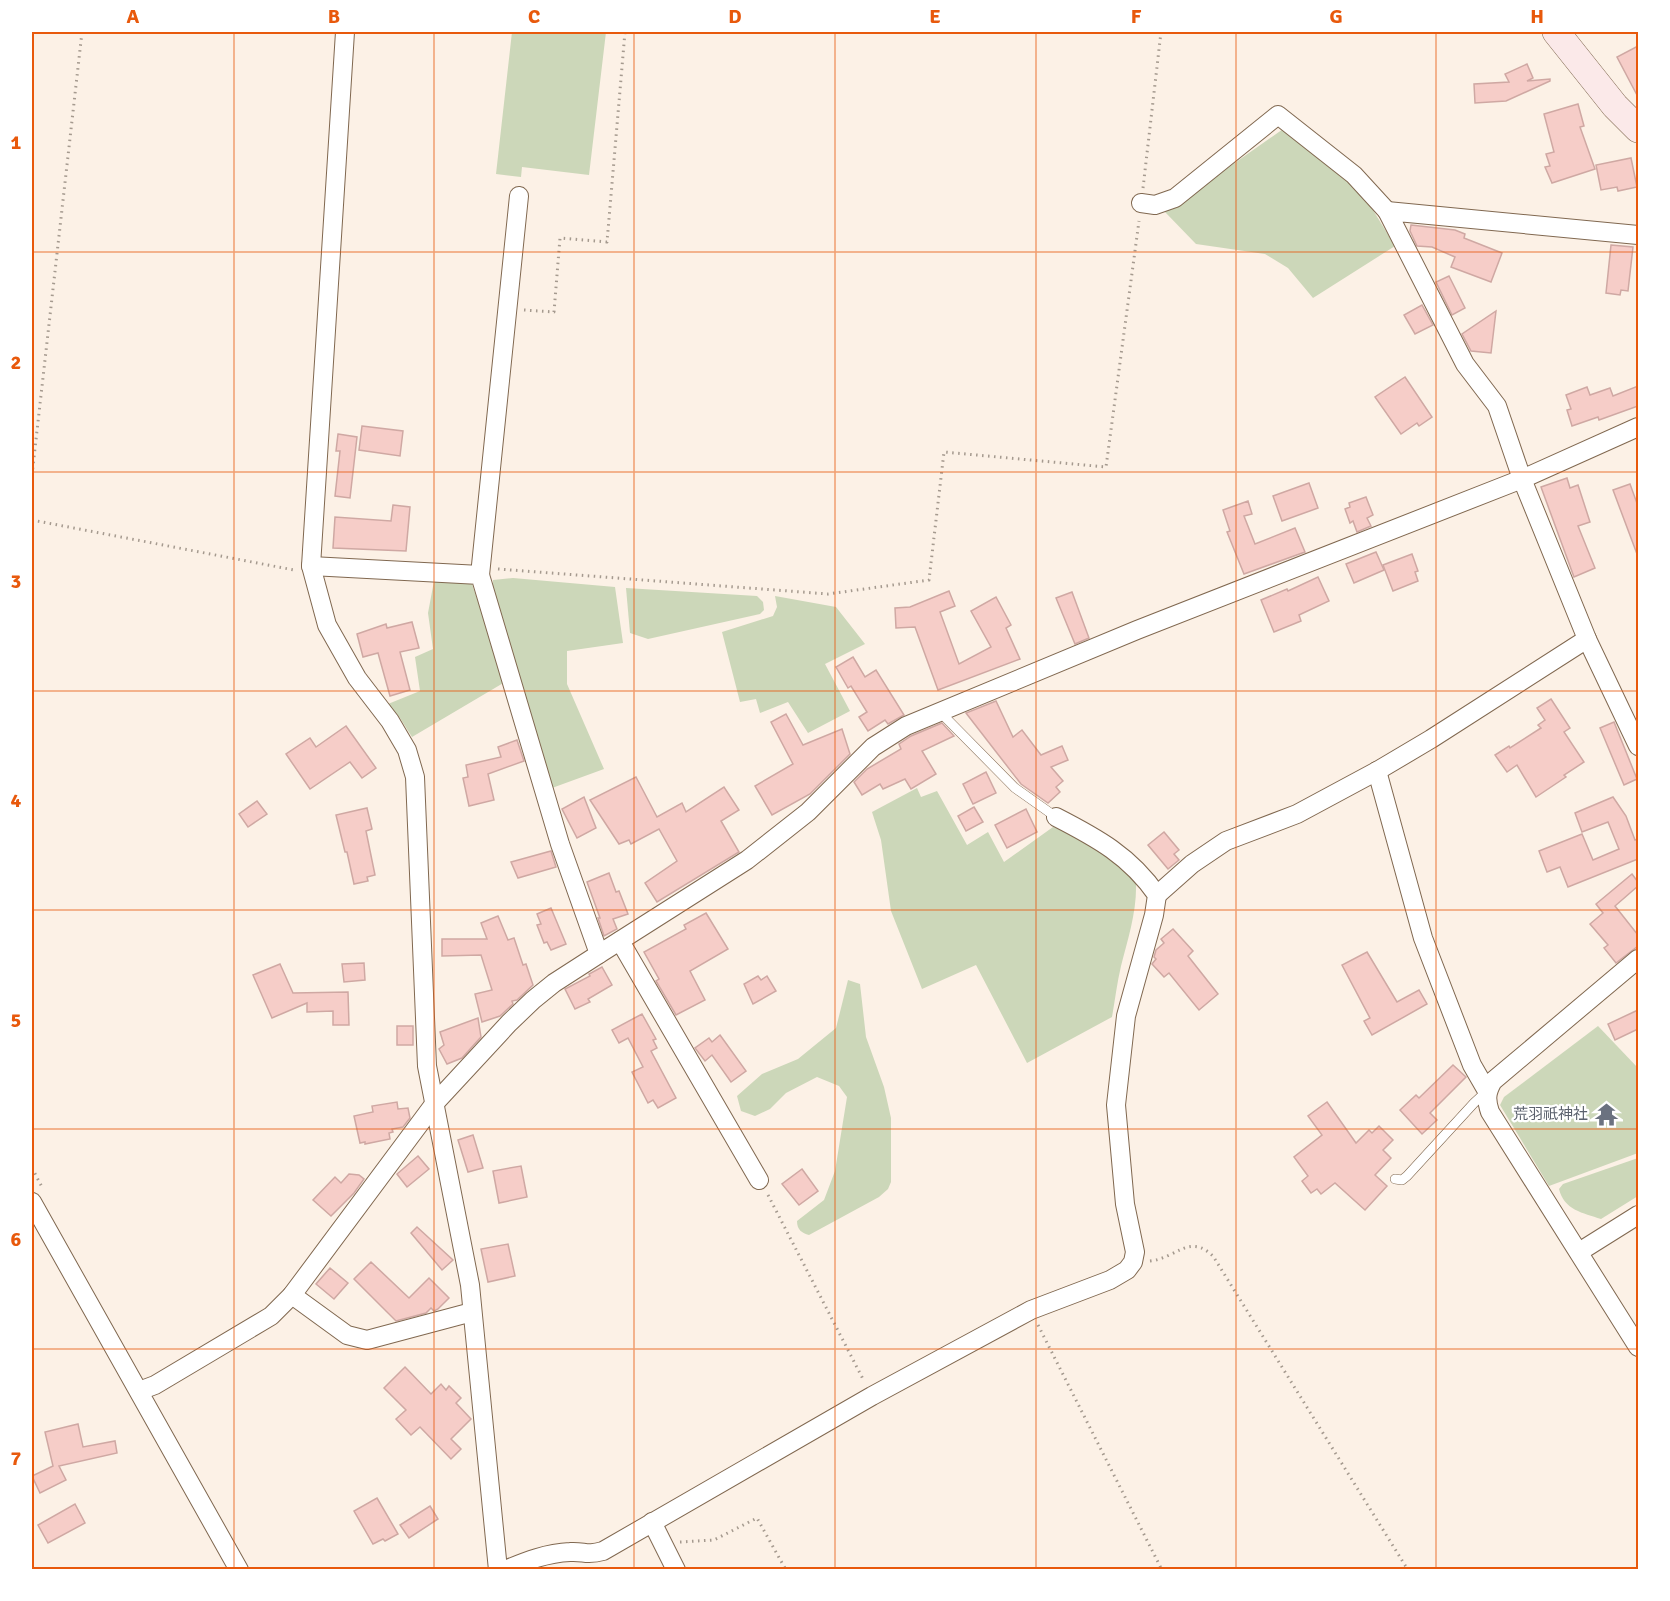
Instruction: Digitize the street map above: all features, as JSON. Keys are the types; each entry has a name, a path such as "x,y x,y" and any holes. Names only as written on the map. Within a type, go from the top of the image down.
{"street":[{"path":"345,32 310,566 327,625 357,678 390,721 407,750 415,777 427,1066 470,1285 498,1569"},
{"path":"1556,32 1615,106 1638,129"},
{"path":"1141,203 1155,205 1175,198 1278,115 1354,175 1387,211 1465,364 1497,406 1522,480 1587,639 1638,747"},
{"path":"519,196 480,575 560,844 598,954"},
{"path":"1387,211 1638,235"},
{"path":"139,1391 155,1385 271,1316 292,1295 435,1103 533,1000 598,954 747,860 808,812 873,747 906,726 939,711 1148,625 1522,480 1638,427"},
{"path":"310,566 480,575"},
{"path":"505,1569 540,1556 572,1552 590,1555 596,1553 872,1396 1031,1310 1110,1280 1127,1270 1136,1252 1125,1204 1116,1106 1126,1016 1154,915 1157,895 1192,864 1226,841 1297,814 1377,771 1431,740 1587,639"},
{"path":"1377,771 1423,938 1472,1065 1487,1091"},
{"path":"1056,817 1113,849 1144,877 1157,895"},
{"path":"620,940 759,1180"},
{"path":"1638,959 1493,1082 1487,1091 1486,1099 1490,1113 1638,1347"},
{"path":"32,1202 36,1222 139,1391 239,1569"},
{"path":"1579,1252 1638,1215"},
{"path":"292,1295 347,1335 367,1340 472,1312"},
{"path":"652,1522 676,1569"}],"lane":[{"path":"939,711 1015,788 1056,817"},
{"path":"1395,1179 1402,1180 1407,1176 1487,1091"}],"path":[{"path":"32,475 82,32"},
{"path":"507,308 554,312 560,238 607,242 625,32"},
{"path":"480,575 502,568 828,594 929,580 944,452 1106,467 1161,32"},
{"path":"32,520 294,570 310,566"},
{"path":"759,1180 872,1396"},
{"path":"1133,1262 1161,1260 1194,1245 1203,1247 1213,1256 1408,1569"},
{"path":"1031,1310 1162,1569"},
{"path":"663,1543 714,1540 757,1518 786,1569"}],"green space":[{"path":"512,32 606,32 589,175 522,167 521,177 496,174"},
{"path":"1286,127 1365,197 1395,246 1313,298 1288,268 1265,254 1196,244 1165,212"},
{"path":"513,578 615,587 623,643 567,651 567,684 604,769 552,788 493,590 493,580"},
{"path":"434,581 471,581 505,682 412,737 388,704 420,691 415,657 433,649 428,613"},
{"path":"626,588 757,596 763,602 764,610 760,614 648,639 630,633"},
{"path":"775,596 836,607 865,644 825,664 850,711 808,733 788,702 760,713 756,699 740,702 722,632 773,616 777,607"},
{"path":"917,788 921,797 937,791 967,845 988,832 1004,862 1053,827 1064,829 1105,851 1136,883 1134,914 1112,1017 1027,1063 976,965 922,989 891,911 881,840 872,812"},
{"path":"848,980 860,984 866,1037 884,1087 891,1118 891,1182 888,1189 879,1197 809,1235 800,1231 797,1221 824,1200 835,1171 847,1097 839,1086 817,1077 786,1093 770,1109 755,1116 741,1111 737,1096 762,1074 798,1059 836,1028"},
{"path":"1598,1026 1638,1068 1638,1153 1549,1186 1500,1105 1504,1097"},
{"path":"1638,1158 1638,1196 1601,1219 1575,1210 1565,1202 1559,1189 1563,1184"}],"building":[{"path":"1638,46 1638,97 1617,57"},
{"path":"1527,64 1533,78 1527,81 1550,79 1550,81 1506,101 1475,103 1474,84 1509,82 1505,74"},
{"path":"1578,104 1584,126 1580,127 1595,169 1552,183 1545,167 1550,166 1546,154 1554,152 1544,114"},
{"path":"1631,158 1637,187 1618,191 1617,187 1601,190 1596,165"},
{"path":"1411,225 1455,230 1465,234 1464,238 1502,253 1491,282 1451,267 1455,257 1432,247 1417,246 1410,231"},
{"path":"1611,245 1633,247 1628,291 1621,290 1620,295 1606,293"},
{"path":"1449,276 1465,308 1452,315 1436,282"},
{"path":"1422,305 1433,325 1415,334 1404,315"},
{"path":"1496,311 1491,353 1471,351 1462,334"},
{"path":"1405,377 1432,417 1419,426 1417,423 1401,434 1375,397"},
{"path":"1638,386 1638,406 1599,420 1598,417 1572,426 1567,410 1571,409 1566,395 1587,387 1590,395 1610,388 1613,396"},
{"path":"362,426 403,431 400,456 359,450"},
{"path":"338,434 357,437 350,498 335,496 340,451 336,451"},
{"path":"1567,478 1570,488 1578,485 1590,522 1578,526 1595,568 1574,577 1541,487"},
{"path":"1309,483 1318,508 1282,521 1273,496"},
{"path":"1630,484 1638,506 1637,554 1613,490"},
{"path":"1366,497 1373,515 1367,518 1371,526 1357,532 1353,521 1350,523 1345,509 1350,507 1349,503"},
{"path":"1248,501 1252,514 1244,516 1255,544 1295,528 1305,552 1244,574 1227,532 1230,531 1223,510"},
{"path":"393,505 410,507 406,551 333,548 335,517 391,521"},
{"path":"1376,552 1384,570 1354,583 1346,564"},
{"path":"1412,554 1418,571 1415,572 1418,581 1393,591 1383,565"},
{"path":"1318,577 1329,601 1299,615 1301,621 1274,632 1261,600"},
{"path":"949,591 955,606 940,612 959,664 991,647 971,611 996,597 1011,625 1006,628 1020,659 938,690 915,627 896,628 895,608 910,607"},
{"path":"1072,592 1089,638 1075,644 1056,598"},
{"path":"412,622 419,648 400,652 410,690 390,696 378,653 363,657 357,634 386,624 387,628"},
{"path":"853,657 865,677 876,670 904,715 888,724 885,720 868,731 859,717 867,712 851,686 848,688 836,667"},
{"path":"1551,699 1570,728 1564,732 1584,762 1536,797 1517,765 1507,772 1495,755 1541,728 1538,725 1545,720 1537,708"},
{"path":"996,701 1013,737 1022,730 1041,755 1062,746 1068,760 1051,767 1063,781 1056,787 1060,792 1048,803 1021,784 966,713"},
{"path":"786,714 803,745 842,729 850,754 810,794 772,815 755,786 793,764 771,722"},
{"path":"1614,722 1637,779 1624,785 1600,728"},
{"path":"942,723 954,736 922,751 936,774 911,789 905,779 883,789 880,784 862,795 854,782 867,769 901,749 899,744 911,736"},
{"path":"346,726 376,768 362,778 350,762 310,789 286,754 310,738 316,747"},
{"path":"517,740 524,761 488,774 494,800 469,806 463,778 468,777 466,765 501,757 498,747"},
{"path":"986,772 996,793 973,804 963,784"},
{"path":"636,777 657,817 682,803 686,812 724,787 739,810 721,821 739,852 657,902 645,883 677,861 659,829 631,844 629,840 619,844 590,800"},
{"path":"584,797 596,828 577,838 562,809"},
{"path":"1613,797 1626,816 1635,840 1638,839 1638,859 1568,887 1560,867 1547,872 1539,851 1582,834 1593,860 1619,849 1608,822 1582,832 1575,813"},
{"path":"257,801 267,814 248,827 239,814"},
{"path":"974,807 983,822 966,831 958,816"},
{"path":"367,808 372,829 366,831 375,875 367,877 368,881 354,884 336,815"},
{"path":"1026,809 1037,832 1007,848 995,825"},
{"path":"1164,832 1179,850 1174,854 1179,860 1168,869 1148,845"},
{"path":"551,851 556,867 518,878 511,862"},
{"path":"609,873 628,914 613,919 617,929 604,936 587,882"},
{"path":"1632,874 1638,886 1615,906 1638,935 1638,946 1616,963 1604,948 1608,945 1590,924 1603,913 1596,904"},
{"path":"551,908 566,944 551,950 547,942 544,943 537,925 541,924 537,914"},
{"path":"706,913 728,949 690,971 705,1000 676,1015 656,981 659,979 644,952 686,929 684,925"},
{"path":"498,916 508,940 514,938 533,985 517,1000 512,1001 513,1004 500,1016 482,1022 475,994 492,990 481,955 442,956 442,939 487,939 481,923"},
{"path":"1173,929 1193,951 1188,956 1218,994 1199,1010 1169,973 1164,977 1152,964 1156,959 1154,957 1156,950 1164,943 1161,939"},
{"path":"1367,952 1397,1002 1419,990 1427,1004 1372,1035 1364,1021 1370,1018 1342,965"},
{"path":"364,963 365,980 344,982 342,964"},
{"path":"280,964 293,993 348,992 349,1025 333,1025 333,1011 307,1012 307,1003 272,1018 253,975"},
{"path":"602,967 612,985 588,999 590,1002 575,1009 565,989"},
{"path":"758,976 761,980 767,976 776,991 753,1004 744,984"},
{"path":"1638,1010 1638,1029 1615,1040 1608,1024"},
{"path":"642,1014 656,1039 653,1040 657,1048 651,1051 676,1098 658,1108 653,1100 648,1103 632,1072 643,1067 628,1038 619,1043 612,1030"},
{"path":"478,1018 481,1037 462,1058 447,1064 439,1049 444,1045 440,1032"},
{"path":"397,1026 413,1026 413,1045 397,1045"},
{"path":"720,1035 746,1071 731,1082 712,1055 705,1061 695,1048 709,1038 712,1042"},
{"path":"1453,1065 1466,1077 1430,1113 1437,1120 1422,1134 1400,1110 1416,1095 1419,1098"},
{"path":"397,1102 398,1109 408,1108 410,1118 403,1127 392,1129 393,1132 389,1133 390,1139 360,1143 354,1116 373,1112 372,1106"},
{"path":"1327,1102 1356,1143 1369,1130 1372,1133 1379,1126 1393,1140 1383,1150 1391,1158 1375,1175 1387,1186 1365,1210 1335,1183 1321,1194 1317,1189 1311,1193 1302,1181 1308,1176 1294,1157 1322,1135 1308,1116"},
{"path":"473,1135 483,1168 468,1172 458,1140"},
{"path":"418,1156 429,1169 407,1187 397,1174"},
{"path":"521,1166 527,1197 499,1203 493,1171"},
{"path":"802,1169 818,1191 799,1205 782,1184"},
{"path":"349,1174 359,1175 364,1179 354,1193 331,1216 313,1200 335,1177 341,1183"},
{"path":"417,1227 453,1260 442,1270 411,1233"},
{"path":"508,1244 515,1276 488,1282 481,1249"},
{"path":"371,1262 409,1298 429,1278 449,1298 434,1311 431,1308 426,1313 396,1321 354,1279"},
{"path":"330,1268 348,1283 334,1299 316,1284"},
{"path":"405,1367 431,1394 441,1384 446,1390 449,1386 461,1398 456,1403 471,1419 451,1439 461,1449 451,1459 420,1427 411,1435 396,1419 406,1410 384,1388"},
{"path":"78,1424 83,1447 115,1441 117,1453 59,1466 66,1480 40,1493 32,1476 53,1466 45,1432"},
{"path":"377,1498 398,1534 373,1544 354,1511"},
{"path":"75,1504 85,1523 48,1543 38,1525"},
{"path":"430,1506 438,1519 409,1538 400,1525"}],"place":[{"name":"荒羽祇神社","path":"1606,1114"}]}
